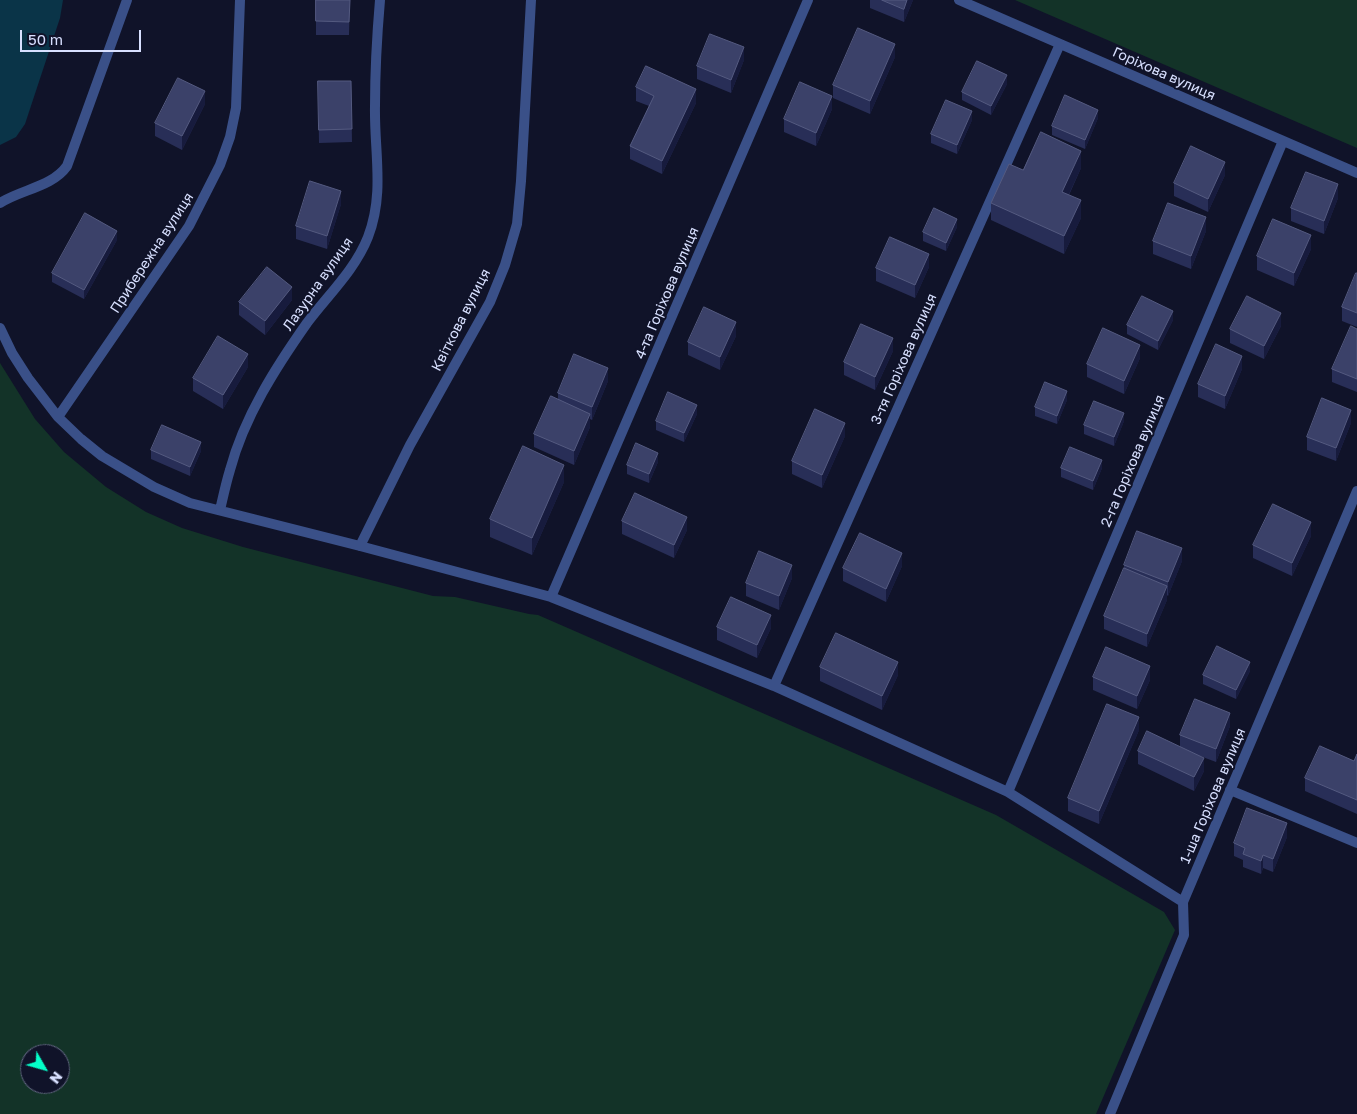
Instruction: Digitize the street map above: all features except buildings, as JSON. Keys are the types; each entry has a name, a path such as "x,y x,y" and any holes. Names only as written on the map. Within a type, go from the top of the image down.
{"street":[{"path":"0,203 12,195 52,180 61,174 67,166 127,0"},
{"name":"Прибережна вулиця","path":"58,417 189,226 220,165 230,137 236,108 240,0"},
{"name":"Лазурна вулиця","path":"220,510 230,468 243,433 259,401 284,358 308,322 356,260 368,237 375,212 378,185 374,107 376,41 380,0"},
{"name":"Квіткова вулиця","path":"360,546 410,445 490,302 505,265 517,224 531,0"},
{"name":"4-та Горіхова вулиця","path":"550,597 808,0"},
{"name":"Горіхова вулиця","path":"959,0 1357,173"},
{"name":"3-тя Горіхова вулиця","path":"774,686 1060,44"},
{"name":"2-га Горіхова вулиця","path":"1008,792 1283,141"},
{"path":"0,328 12,353 28,378 58,417 88,445 126,471 154,487 190,503 550,597 774,686 1008,792 1183,902"},
{"name":"1-ша Горіхова вулиця","path":"1110,1114 1184,936 1183,902 1357,492"},
{"path":"1230,790 1357,843"}],"green space":[{"path":"1015,0 1357,0 1357,148"},
{"path":"0,363 35,419 64,452 106,487 146,512 182,528 243,547 433,596 455,597 538,615 996,815 1164,912 1175,930 1096,1114 0,1114"}],"water":[{"path":"0,0 63,0 60,18 25,124 16,137 0,145"}]}
